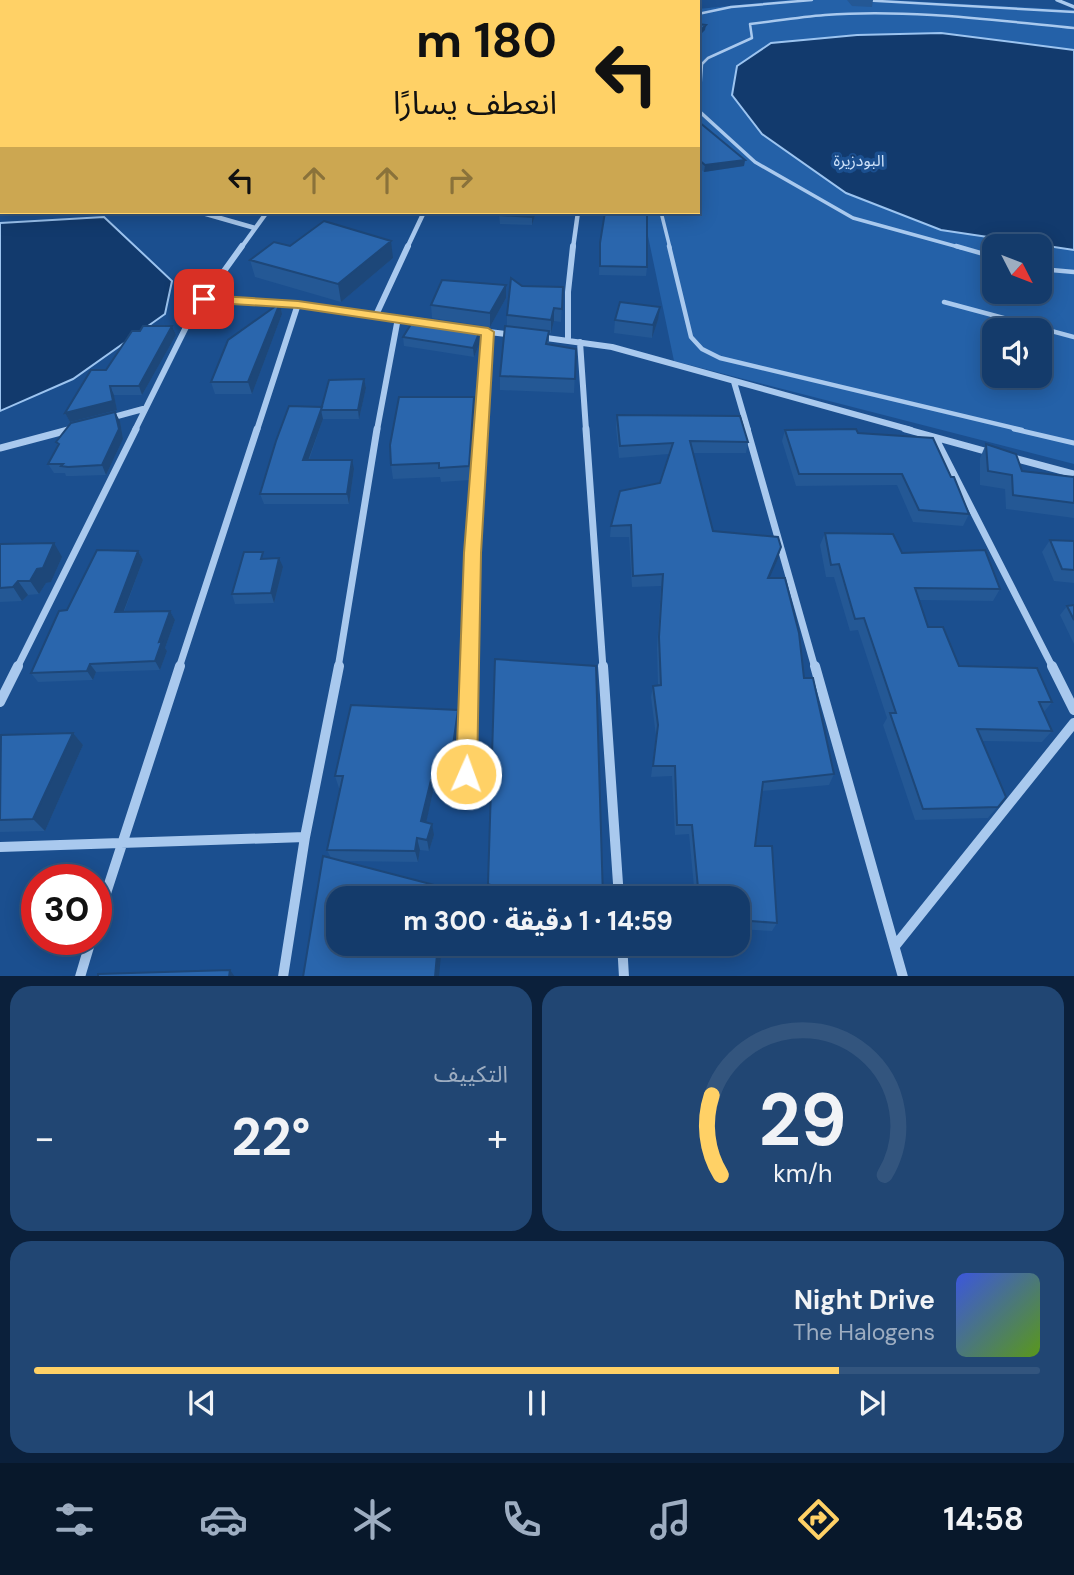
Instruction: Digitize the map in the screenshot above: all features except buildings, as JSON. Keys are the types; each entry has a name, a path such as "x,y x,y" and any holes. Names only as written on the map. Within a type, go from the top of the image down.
{"street":[{"path":"1057,0 1074,9"},
{"path":"206,214 255,228"},
{"path":"0,702 143,409 193,313 266,214"},
{"path":"376,315 423,214"},
{"path":"568,340 565,316 578,214"},
{"path":"204,299 298,304 439,324"},
{"path":"112,874 298,304"},
{"path":"284,976 305,837 342,650 369,473 398,318"},
{"path":"464,328 612,347 936,439 1074,474"},
{"path":"466,774 472,553 488,332"},
{"path":"580,342 618,886"},
{"path":"734,382 904,976"},
{"path":"104,420 143,409"},
{"path":"0,448 78,427"},
{"path":"936,439 1074,710"},
{"path":"895,946 1074,723"},
{"path":"0,847 305,837"},
{"path":"80,976 86,955"},
{"path":"623,956 624,976"}],"lane":[{"path":"700,15 731,7 812,0"},
{"path":"860,0 1074,9"},
{"path":"700,95 702,64 708,58 752,38 750,24 817,16 942,15 1074,27"},
{"path":"700,112 755,162 857,220 982,254"},
{"path":"661,214 691,337 702,349 720,358 1074,443"},
{"path":"1052,270 1074,272"},
{"path":"944,302 1074,337"}],"green space":[{"name":"البودزيرة","path":"789,0 891,0 1074,10 1074,464 674,361 643,214 700,214 700,9"}],"shaded area":[{"path":"941,33 1074,50 1074,250 1052,247 1052,234 982,234 982,236 941,230 846,193 762,134 732,95 737,66 771,43 857,35"},
{"path":"104,217 172,281 165,314 73,379 0,411 0,223"}],"route":[{"path":"204,299 298,304 488,332 472,553 466,774"}]}
